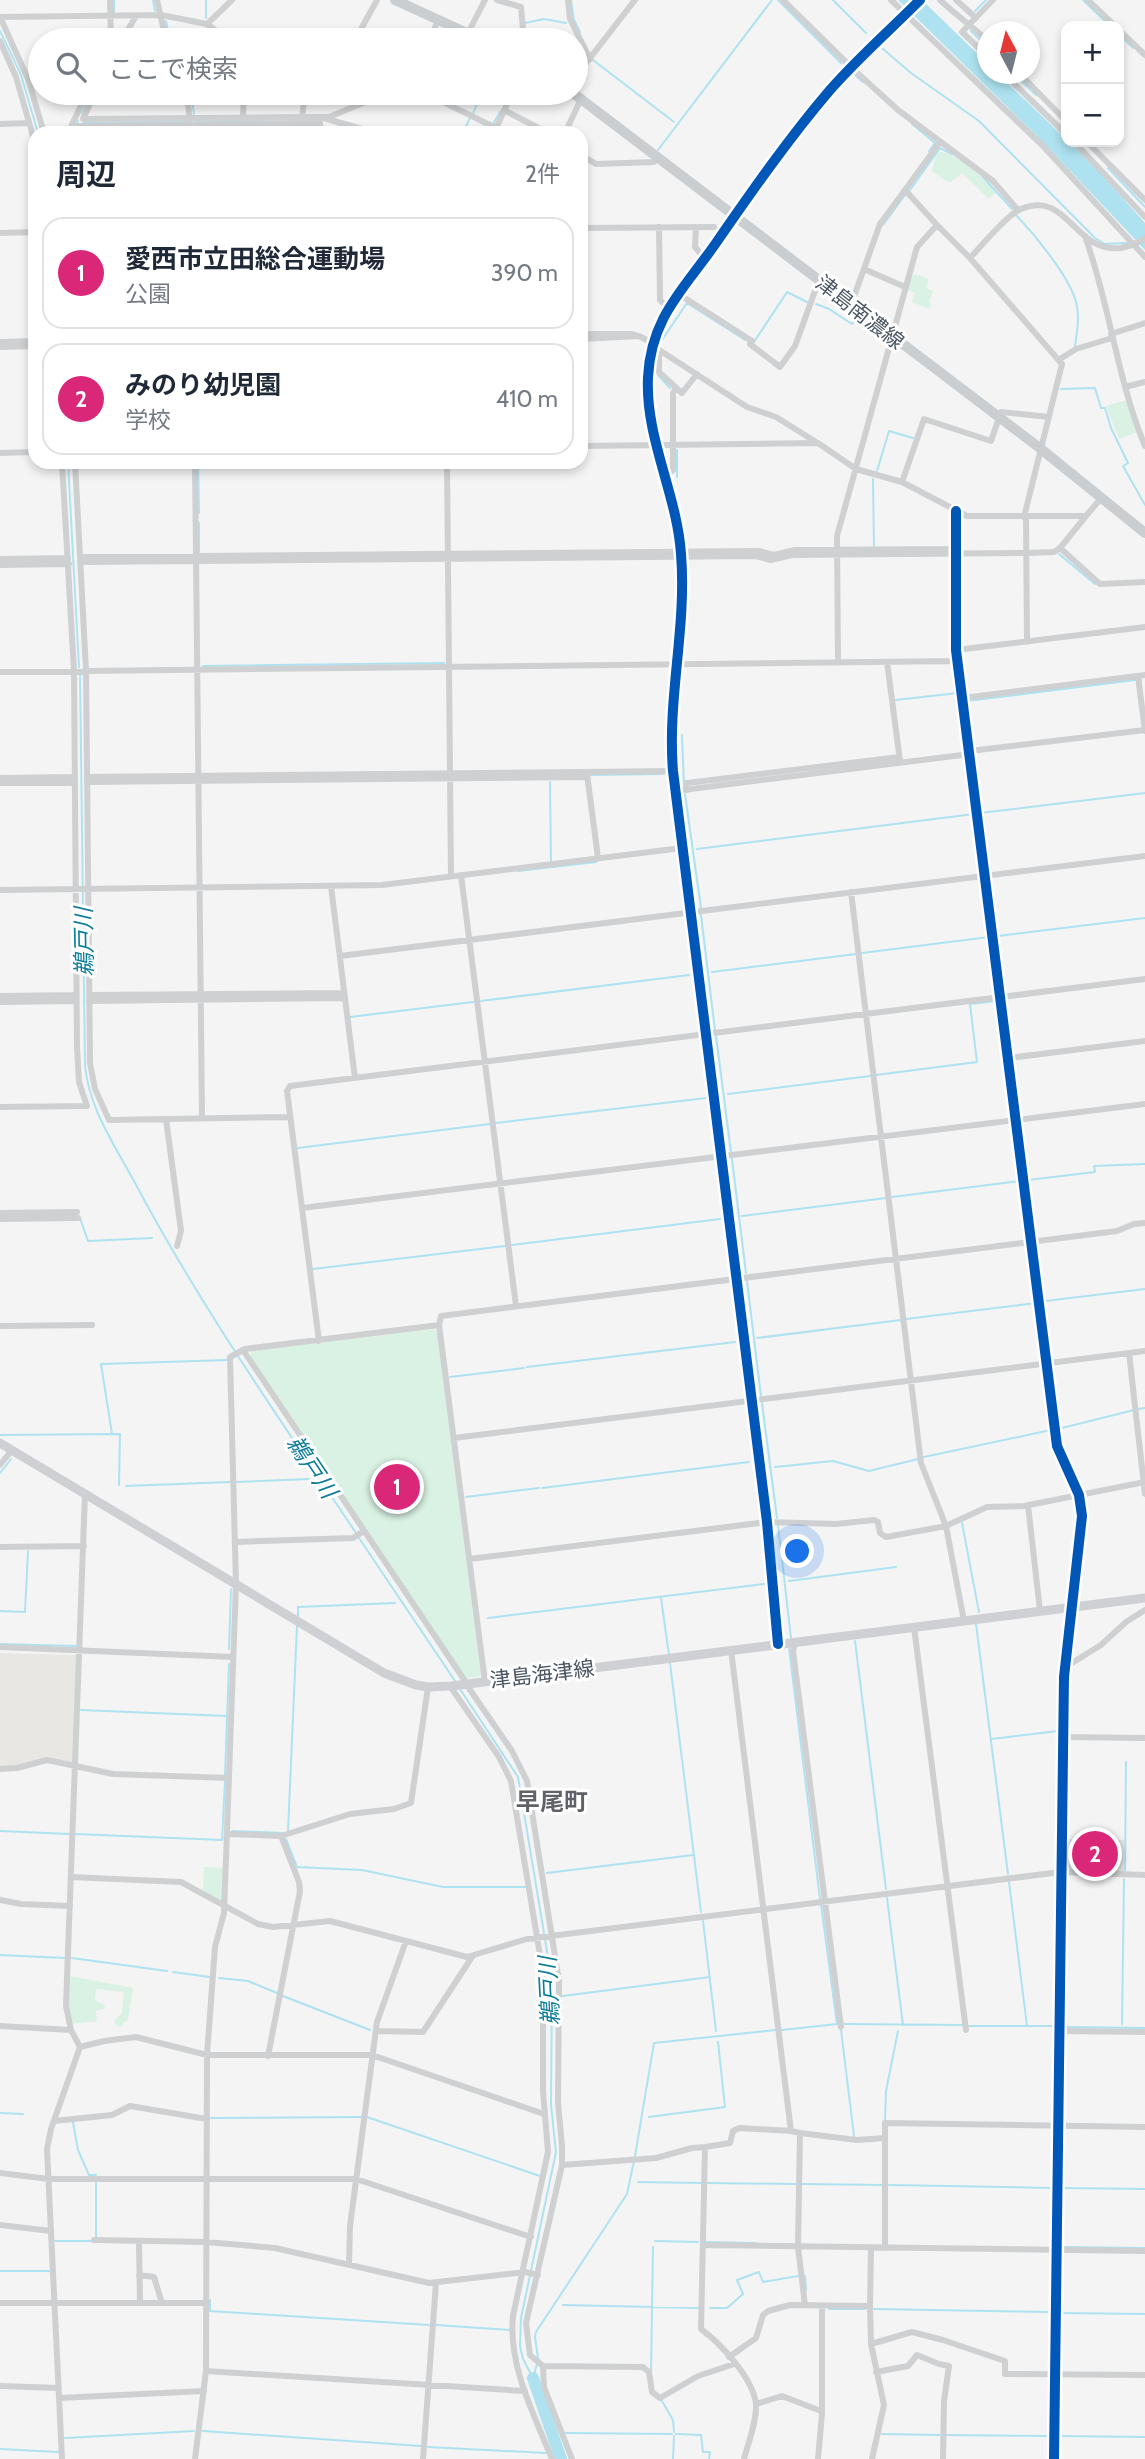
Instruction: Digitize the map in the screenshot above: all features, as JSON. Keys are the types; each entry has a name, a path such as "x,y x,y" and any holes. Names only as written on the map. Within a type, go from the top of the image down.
{"main road":[{"path":"395,0 456,28"},
{"name":"津島南濃線","path":"588,104 1041,449 1145,533"}],"street":[{"path":"110,0 110,28"},
{"path":"157,0 163,28"},
{"path":"207,24 232,0"},
{"path":"362,28 377,0"},
{"path":"471,28 485,0"},
{"path":"497,0 522,4 523,28"},
{"path":"568,0 570,19 574,28"},
{"path":"588,61 635,0"},
{"path":"783,0 898,110 993,181 1018,210"},
{"path":"891,0 1043,146 1137,244 1145,257"},
{"path":"778,1644 766,1522 675,791 671,722 682,594 681,555 666,475 650,416 648,378 667,308 677,293 831,89 920,0"},
{"path":"940,0 956,16 977,30"},
{"path":"956,0 976,18"},
{"path":"977,46 962,32 993,0"},
{"path":"1088,0 1110,21"},
{"path":"28,79 0,17 160,15 207,24 212,28"},
{"path":"129,28 136,16"},
{"path":"435,28 438,20"},
{"path":"1124,35 1145,55"},
{"path":"0,41 16,77 30,126"},
{"path":"588,55 590,59"},
{"path":"1014,84 1061,129"},
{"path":"1030,84 1061,116"},
{"path":"36,105 42,126"},
{"path":"72,126 82,105"},
{"path":"79,126 89,105"},
{"path":"189,105 191,126"},
{"path":"243,118 244,105"},
{"path":"302,118 304,105"},
{"path":"81,122 320,120 358,105"},
{"path":"450,105 488,126"},
{"path":"497,126 506,105"},
{"path":"567,126 574,105"},
{"path":"504,110 535,126"},
{"path":"191,121 302,118 346,126"},
{"path":"320,120 320,126"},
{"path":"0,124 29,123"},
{"path":"850,305 880,224 940,142"},
{"path":"1079,147 1145,217"},
{"path":"1092,147 1145,200"},
{"path":"588,159 597,164 654,162 657,157"},
{"path":"905,190 1060,359 1060,375 1025,517 1027,642"},
{"path":"970,258 1018,210 1040,206 1062,214 1086,239 1098,246 1109,249 1137,244 1145,237"},
{"path":"838,663 837,536 917,247 937,225"},
{"path":"659,227 660,300 667,308"},
{"path":"696,227 695,247 705,259"},
{"path":"588,228 714,227"},
{"path":"0,233 28,232"},
{"path":"1086,239 1099,277 1125,387 1145,446"},
{"path":"864,269 905,288"},
{"path":"677,293 752,341 750,344 780,367 795,346 819,280"},
{"path":"1060,359 1076,349 1145,323"},
{"path":"588,337 632,334 639,337 747,407 776,417 856,469 902,482 967,516 1086,516"},
{"path":"0,344 28,343"},
{"path":"655,347 659,372 682,393 697,374"},
{"path":"1125,387 1145,382"},
{"path":"666,475 673,470 673,394 676,388"},
{"path":"902,482 924,419 991,441 1001,412 1049,416"},
{"path":"1135,417 1145,414"},
{"path":"588,446 818,443"},
{"path":"0,453 28,452"},
{"path":"0,1107 87,1106 79,1082 76,998 87,779 62,469"},
{"path":"75,469 80,560 75,780 89,998 90,1063 100,1104 109,1120 290,1117"},
{"path":"195,469 202,1118"},
{"path":"447,469 452,876"},
{"path":"80,560 681,555 756,556 771,560 792,555 837,553 1054,552 1102,497"},
{"path":"956,512 956,650 1057,1446 1079,1495 1082,1516 1064,1668 1054,2459"},
{"path":"1060,548 1100,584 1145,582"},
{"path":"0,559 69,561"},
{"path":"0,565 69,561"},
{"path":"956,650 1145,628"},
{"path":"0,672 958,662"},
{"path":"887,663 900,760"},
{"path":"675,791 900,760 1145,731 1141,676 963,698"},
{"path":"87,779 673,771"},
{"path":"587,774 598,858"},
{"path":"0,778 75,780"},
{"path":"0,783 75,780"},
{"path":"0,890 382,885 682,848"},
{"path":"340,956 1145,856"},
{"path":"461,875 516,1306"},
{"path":"331,886 355,1078"},
{"path":"851,892 921,1463 946,1526 964,1621"},
{"path":"319,1340 287,1091 290,1086 1145,979"},
{"path":"89,998 344,995"},
{"path":"0,996 76,998"},
{"path":"0,1002 76,998"},
{"path":"1009,1058 1145,1041"},
{"path":"302,1209 1145,1104"},
{"path":"166,1119 181,1231 177,1246"},
{"path":"0,1213 78,1215 0,1219"},
{"path":"485,1682 439,1325 441,1316 1117,1231 1145,1223"},
{"path":"0,1326 92,1325"},
{"path":"195,2459 206,2371 207,2055 215,1947 225,1905 236,1584 230,1357 242,1350 439,1325"},
{"path":"242,1350 512,1751 524,1774 559,1981 558,2103 562,2146 562,2165 526,2323 530,2355 539,2363 544,2387 572,2459"},
{"path":"454,1437 1145,1351"},
{"path":"1129,1353 1145,1494"},
{"name":"津島海津線","path":"0,1443 384,1673 428,1687 1142,1598"},
{"path":"0,1465 12,1450"},
{"path":"469,1559 766,1522 836,1524 874,1520 878,1522 880,1533 886,1537 946,1526 987,1507 1028,1505 1144,1482"},
{"path":"62,2459 47,2149 80,2047 71,2031 66,2006 85,1493"},
{"path":"1028,1505 1040,1611"},
{"path":"235,1542 354,1538 363,1532"},
{"path":"0,1547 84,1546"},
{"path":"1064,1668 1101,1646 1126,1622 1145,1610 1142,1598"},
{"path":"914,1627 966,2029"},
{"path":"795,1642 793,1651 822,1901 841,2027"},
{"path":"0,1647 233,1657"},
{"path":"731,1650 791,2131"},
{"path":"451,1686 499,1758 511,1781 538,1937 544,1983 544,2114 548,2142 547,2162 512,2326 514,2351 525,2391 552,2459"},
{"path":"227,1834 281,1836 350,1814 394,1809 411,1803 428,1687"},
{"path":"1063,1737 1145,1738"},
{"path":"0,1769 17,1768 42,1760 113,1774 229,1778"},
{"path":"268,2056 300,1888 281,1836"},
{"path":"71,1877 175,1881 258,1924 273,1927 330,1921 472,1957 551,1935 948,1885 1061,1872 1145,1875"},
{"path":"0,1900 21,1904 70,1906"},
{"path":"349,2264 350,2226 379,2014 406,1941"},
{"path":"376,2031 423,2032 472,1957"},
{"path":"0,2026 71,2031"},
{"path":"1060,2031 1145,2032"},
{"path":"80,2047 103,2041 136,2038 207,2055 372,2055 544,2114"},
{"path":"54,2121 112,2115 130,2106 206,2119"},
{"path":"885,2248 884,2123 1145,2127"},
{"path":"562,2165 634,2161 730,2143 733,2131 739,2128 791,2131 857,2140 885,2138"},
{"path":"800,2133 798,2247 805,2305"},
{"path":"705,2147 701,2329 719,2343 744,2374 756,2404 744,2459"},
{"path":"0,2173 49,2179 356,2179 531,2237"},
{"path":"0,2225 51,2231"},
{"path":"94,2241 206,2242 275,2248 429,2283 524,2272 538,2275"},
{"path":"139,2241 140,2303"},
{"path":"703,2245 1145,2251"},
{"path":"871,2248 871,2344 884,2405 872,2459"},
{"path":"139,2275 154,2277 162,2303"},
{"path":"423,2459 436,2283"},
{"path":"0,2304 205,2303"},
{"path":"729,2357 755,2338 763,2315 781,2306 870,2306"},
{"path":"818,2459 822,2306"},
{"path":"871,2344 904,2333 921,2334 1005,2361 1005,2374 1145,2375"},
{"path":"877,2372 908,2366 917,2355 949,2366 944,2402 943,2459"},
{"path":"539,2363 643,2367 649,2372 652,2392 660,2398 698,2376 734,2364"},
{"path":"206,2371 525,2391"},
{"path":"0,2386 59,2388"},
{"path":"60,2398 204,2391"},
{"path":"756,2404 782,2396 821,2411"}],"shaded area":[{"path":"0,1653 76,1655 78,1658 72,1763 44,1758 17,1766 0,1767"},
{"path":"1065,1839 1124,1840 1124,1872 1065,1870"}],"green space":[{"path":"939,152 962,161 996,192 989,199 962,173 951,182 941,178 932,171"},
{"path":"913,274 929,279 926,288 933,291 929,309 912,302 915,293 907,290"},
{"path":"1127,400 1137,432 1119,439 1106,406"},
{"path":"434,1329 437,1331 481,1676 466,1678 250,1356 252,1351"},
{"path":"204,1867 223,1868 222,1901 203,1891"},
{"path":"69,1976 133,1988 128,2020 121,2028 114,2021 122,2013 124,1992 96,1989 95,2000 105,2008 96,2011 97,2021 71,2024 68,2006"}],"water":[{"path":"898,0 922,0 977,53 977,77"},
{"path":"984,84 1008,84 1061,134 1061,147 1074,147 1095,167 1145,223 1145,250 1045,144"}],"waterway":[{"path":"114,0 114,12"},
{"path":"153,0 155,11"},
{"path":"206,0 206,18"},
{"path":"571,0 578,28"},
{"path":"658,150 772,0"},
{"path":"778,0 841,63"},
{"path":"833,0 866,33"},
{"path":"975,11 986,0"},
{"path":"1083,0 1105,21"},
{"path":"525,23 544,19 566,23"},
{"path":"166,21 167,28"},
{"name":"鵜戸川","path":"0,31 21,75 28,99"},
{"path":"971,31 977,37"},
{"path":"1124,39 1133,48"},
{"path":"883,49 911,73 979,121 1095,238 1105,244 1127,243"},
{"path":"593,60 674,122"},
{"path":"856,76 863,82"},
{"path":"1024,84 1036,95"},
{"name":"鵜戸川","path":"30,105 36,126"},
{"path":"82,114 86,105"},
{"path":"193,105 194,114"},
{"path":"473,114 476,105"},
{"path":"493,124 500,112"},
{"path":"466,126 470,118"},
{"path":"76,126 78,121"},
{"path":"84,123 187,121"},
{"path":"196,121 262,121"},
{"path":"912,124 935,143 929,151"},
{"path":"910,190 940,148 952,154"},
{"path":"1108,168 1145,207"},
{"path":"982,176 1012,209"},
{"path":"883,225 905,195"},
{"path":"1017,216 1051,256 1072,292 1078,313 1075,346"},
{"path":"754,342 787,292 807,302"},
{"path":"660,343 687,303 745,340"},
{"path":"816,304 852,324 857,317"},
{"path":"658,375 670,388"},
{"path":"1061,389 1095,388 1101,408 1105,408 1111,428 1128,463 1123,466 1145,505"},
{"path":"877,471 889,431 913,438"},
{"path":"677,450 677,477"},
{"name":"鵜戸川","path":"68,469 79,667"},
{"path":"198,469 199,513"},
{"path":"873,479 874,548"},
{"path":"199,523 199,552"},
{"path":"1059,554 1095,584"},
{"path":"203,666 444,663"},
{"name":"鵜戸川","path":"80,673 85,1064 91,1095 110,1139 185,1272 240,1360 356,1533"},
{"path":"973,747 967,701 1135,680"},
{"path":"895,700 958,693"},
{"path":"682,735 684,786"},
{"path":"974,755 981,810"},
{"path":"591,775 663,774"},
{"path":"550,782 551,861"},
{"path":"980,813 1145,793"},
{"path":"685,794 701,908"},
{"path":"697,849 974,814"},
{"path":"983,814 990,870"},
{"path":"518,871 596,862"},
{"path":"991,879 1005,993"},
{"path":"701,915 715,1030"},
{"path":"998,936 1145,918"},
{"path":"862,953 989,937"},
{"path":"712,972 856,954"},
{"path":"481,1001 689,975"},
{"path":"876,1075 977,1062 970,1004 997,1001"},
{"path":"350,1017 473,1002"},
{"path":"1006,1003 1012,1054"},
{"path":"716,1036 731,1152"},
{"path":"1013,1061 1019,1115"},
{"path":"728,1094 870,1076"},
{"path":"496,1123 706,1098"},
{"path":"1020,1123 1035,1237"},
{"path":"298,1148 490,1124"},
{"path":"732,1159 746,1273"},
{"path":"1028,1180 1095,1172 1094,1166 1145,1164"},
{"path":"892,1197 1020,1181"},
{"path":"742,1216 886,1198"},
{"path":"80,1218 88,1241 152,1238"},
{"path":"512,1245 720,1219"},
{"path":"1036,1245 1051,1358"},
{"path":"313,1269 505,1246"},
{"path":"747,1281 761,1396"},
{"path":"1045,1301 1145,1289"},
{"path":"906,1319 1036,1303"},
{"path":"757,1338 901,1320"},
{"path":"527,1367 735,1342"},
{"path":"112,1434 101,1364 228,1360"},
{"path":"1051,1367 1053,1377"},
{"path":"450,1377 524,1368"},
{"path":"1054,1388 1059,1424"},
{"path":"762,1403 777,1518"},
{"path":"1139,1409 1145,1408"},
{"path":"1058,1429 1134,1410"},
{"path":"924,1457 1051,1430"},
{"path":"0,1435 120,1434 119,1485"},
{"path":"0,1473 11,1459"},
{"path":"775,1467 833,1461 869,1471 918,1459"},
{"path":"542,1488 749,1462"},
{"path":"237,1482 309,1479"},
{"path":"126,1486 230,1482"},
{"path":"466,1497 539,1488"},
{"path":"962,1523 979,1612"},
{"path":"778,1525 791,1638"},
{"name":"鵜戸川","path":"359,1538 455,1681"},
{"path":"0,1611 25,1612 28,1551"},
{"path":"789,1581 896,1567"},
{"path":"488,1618 764,1584"},
{"path":"229,1649 231,1589"},
{"path":"661,1598 669,1655"},
{"path":"298,1616 298,1607 395,1603"},
{"path":"976,1624 1008,1874"},
{"path":"288,1831 297,1626"},
{"path":"855,1641 886,1889"},
{"path":"0,1644 76,1646"},
{"path":"789,1648 820,1899"},
{"path":"670,1663 701,1912"},
{"path":"225,1775 229,1664"},
{"name":"鵜戸川","path":"460,1689 518,1777 544,1933"},
{"path":"81,1710 227,1716"},
{"path":"992,1739 1058,1731"},
{"path":"1125,1871 1126,1762"},
{"path":"75,1834 222,1840 225,1781"},
{"path":"0,1831 69,1834"},
{"path":"232,1831 283,1833"},
{"path":"286,1839 297,1867 362,1870 443,1887 525,1887"},
{"path":"547,1873 693,1855"},
{"path":"1122,2024 1124,1879"},
{"path":"1009,1882 1027,2026"},
{"path":"887,1898 903,2025"},
{"path":"821,1904 837,2024"},
{"path":"703,1921 716,2031"},
{"name":"鵜戸川","path":"533,2378 523,2359 520,2346 521,2318 556,2152 551,2105 552,1982 545,1939"},
{"path":"0,1955 65,1958"},
{"path":"72,1958 167,1971"},
{"path":"173,1972 210,1977"},
{"path":"563,1996 710,1977"},
{"path":"219,1978 248,1981 277,1993"},
{"path":"283,1996 370,2030"},
{"path":"782,2030 837,2024"},
{"path":"844,2024 962,2025"},
{"path":"969,2026 1053,2026"},
{"path":"1066,2027 1145,2028"},
{"path":"635,2156 654,2043 775,2030"},
{"path":"841,2030 854,2136"},
{"path":"885,2120 886,2091 898,2031"},
{"path":"649,2117 725,2107 718,2042"},
{"path":"0,2113 23,2114"},
{"path":"211,2118 361,2117"},
{"path":"367,2117 540,2176"},
{"path":"73,2122 78,2150 89,2175 96,2175"},
{"path":"1051,2246 1053,2132"},
{"path":"538,2358 536,2332 627,2194 634,2161"},
{"path":"638,2182 701,2183"},
{"path":"96,2183 96,2238"},
{"path":"707,2183 796,2184"},
{"path":"802,2184 882,2185"},
{"path":"889,2185 1052,2188"},
{"path":"1063,2188 1145,2189"},
{"path":"55,2241 91,2241"},
{"path":"655,2241 698,2242"},
{"path":"706,2242 756,2243"},
{"path":"651,2372 653,2247"},
{"path":"1064,2247 1145,2248"},
{"path":"1050,2369 1051,2256"},
{"path":"0,2271 49,2271"},
{"path":"710,2308 727,2308 743,2294 737,2280 759,2272 763,2282 798,2276"},
{"path":"805,2276 806,2290"},
{"path":"210,2300 210,2311 429,2325"},
{"path":"563,2305 698,2308"},
{"path":"829,2309 865,2309"},
{"path":"874,2309 1050,2312"},
{"path":"1060,2313 1145,2314"},
{"path":"436,2325 511,2330"},
{"path":"533,2378 537,2364"},
{"name":"鵜戸川","path":"533,2378 561,2459"},
{"path":"1048,2459 1049,2380"},
{"path":"662,2401 673,2420 674,2432"},
{"path":"65,2438 194,2431"},
{"path":"203,2431 421,2446"},
{"path":"566,2433 672,2434"},
{"path":"676,2434 701,2435 703,2452 710,2452 709,2459"},
{"path":"882,2434 940,2435"},
{"path":"947,2435 1049,2436"},
{"path":"673,2459 674,2436"},
{"path":"1059,2436 1145,2437"},
{"path":"428,2447 546,2453"},
{"path":"0,2449 58,2452"}],"cycle path":[{"path":"778,1644 767,1522 673,771 681,554 674,510 651,422 648,377 650,356 662,320 757,184 830,90 920,0"},
{"path":"956,511 956,650 1057,1446 1079,1495 1082,1516 1064,1677 1054,2459"}],"place":[{"name":"愛西市立田総合運動場","path":"397,1487"},
{"name":"みのり幼児園","path":"1095,1854"}],"district":[{"name":"早尾町","path":"552,1801"}]}
